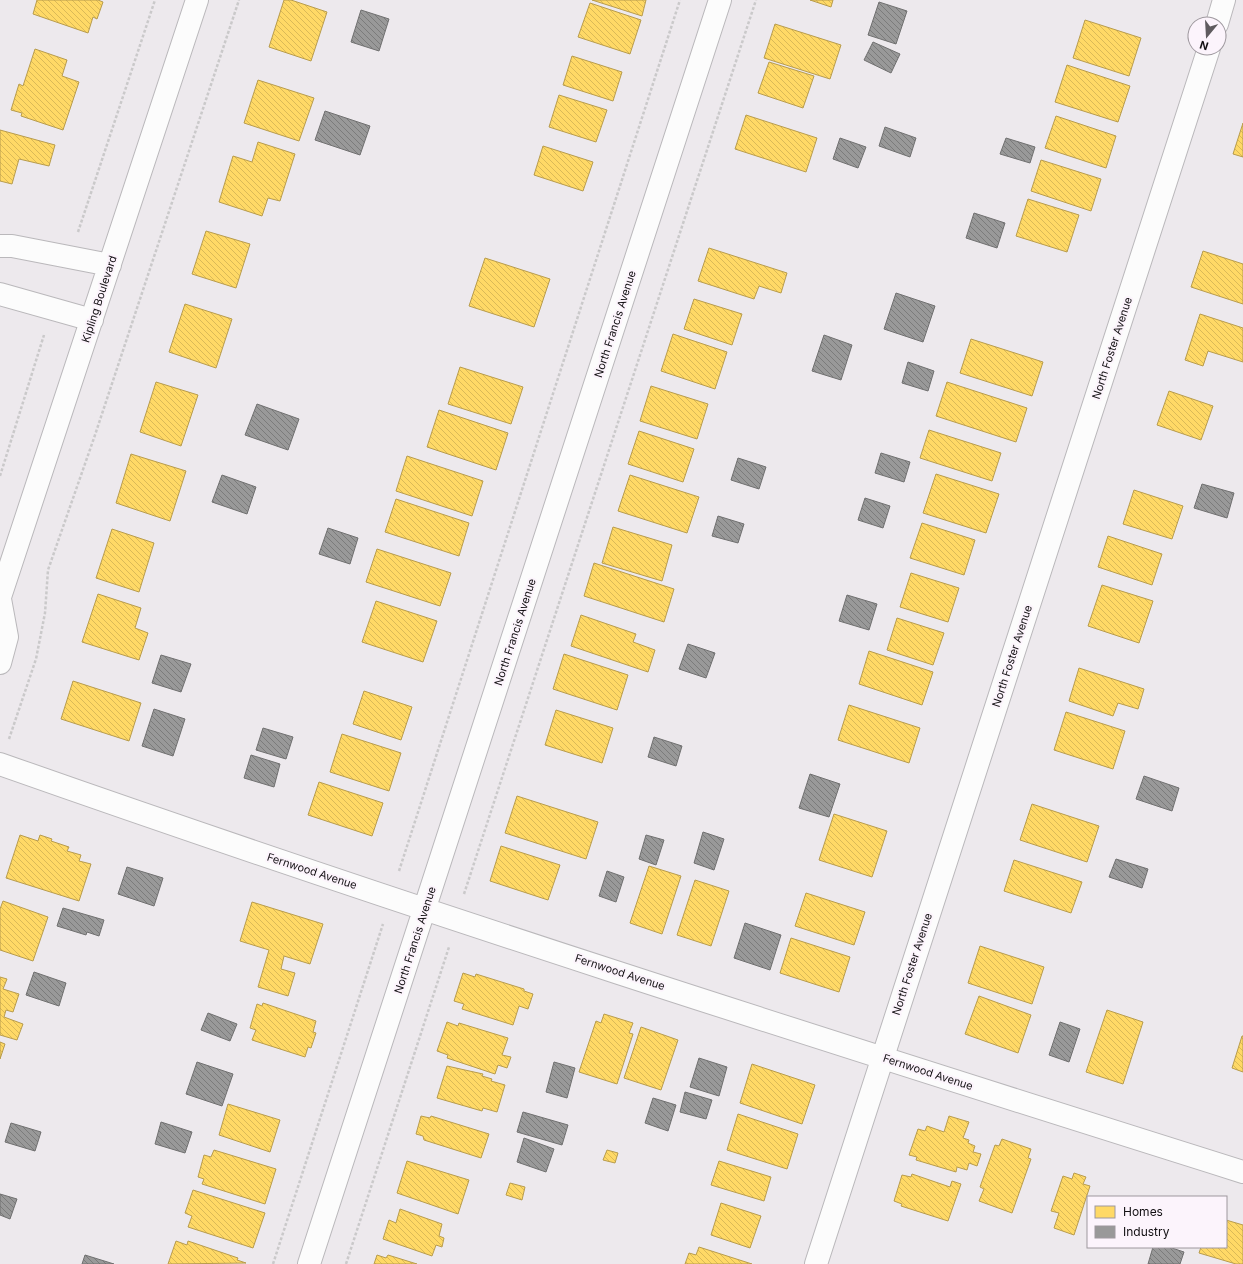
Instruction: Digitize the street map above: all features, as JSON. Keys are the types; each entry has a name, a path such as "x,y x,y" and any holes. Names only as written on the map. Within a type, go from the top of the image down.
{"street":[{"name":"Kipling Boulevard","path":"0,663 7,637 0,598 197,0"},
{"name":"North Francis Avenue","path":"309,1264 426,909 720,0"},
{"path":"1219,16 1224,0"},
{"name":"North Foster Avenue","path":"816,1264 1206,56"},
{"path":"0,246 12,246 110,265"},
{"path":"0,294 92,320"},
{"name":"Fernwood Avenue","path":"0,764 391,898 1243,1172"}],"path":[{"path":"0,764 36,659 45,613 48,570 239,0"},
{"path":"273,1264 680,0"},
{"path":"346,1264 459,919 465,889 756,0"}],"building: Homes":[{"path":"37,0 98,0 103,2 97,19 93,17 88,33 33,14"},
{"path":"284,0 291,0 327,12 311,61 269,47"},
{"path":"592,0 646,0 642,16"},
{"path":"810,0 833,0 831,7"},
{"path":"590,3 641,20 630,54 578,37"},
{"path":"1085,20 1141,38 1129,76 1073,58"},
{"path":"775,24 841,45 830,79 764,58"},
{"path":"35,49 67,60 62,76 79,82 63,130 21,116 22,113 11,110 19,84 23,86"},
{"path":"572,56 622,72 613,101 563,85"},
{"path":"769,62 814,76 803,108 758,93"},
{"path":"1067,65 1130,86 1118,122 1055,102"},
{"path":"258,80 314,98 299,141 244,123"},
{"path":"559,95 607,110 596,142 549,127"},
{"path":"746,115 817,138 806,172 735,149"},
{"path":"1056,116 1116,136 1106,168 1045,148"},
{"path":"1243,123 1243,157 1233,154"},
{"path":"0,130 55,145 49,166 19,159 12,184 0,181"},
{"path":"258,142 295,154 280,201 268,198 262,216 219,202 233,156 252,162"},
{"path":"543,146 593,162 583,191 534,175"},
{"path":"1041,160 1101,179 1091,211 1031,191"},
{"path":"1028,199 1079,215 1067,252 1016,236"},
{"path":"206,231 250,244 236,288 192,274"},
{"path":"709,248 787,273 781,293 759,286 754,299 698,281"},
{"path":"1203,251 1243,264 1243,304 1191,287"},
{"path":"485,258 550,279 534,327 469,306"},
{"path":"694,299 742,314 732,345 684,329"},
{"path":"185,304 232,319 216,368 169,352"},
{"path":"1200,314 1243,328 1243,362 1208,351 1203,366 1185,360"},
{"path":"673,334 727,352 715,389 661,371"},
{"path":"971,339 1043,362 1032,396 960,373"},
{"path":"460,367 523,387 511,424 448,404"},
{"path":"156,382 198,395 181,446 140,432"},
{"path":"947,382 1027,408 1016,442 936,416"},
{"path":"651,386 708,404 697,439 640,421"},
{"path":"1169,391 1213,406 1201,440 1157,425"},
{"path":"439,410 508,433 496,470 427,447"},
{"path":"929,430 1001,453 992,481 920,458"},
{"path":"639,431 694,449 683,482 628,464"},
{"path":"131,454 186,471 170,521 116,503"},
{"path":"407,456 483,481 472,516 396,491"},
{"path":"936,474 999,494 986,533 923,513"},
{"path":"630,475 699,497 687,533 618,511"},
{"path":"1134,490 1183,506 1172,539 1123,524"},
{"path":"396,499 469,523 459,556 385,532"},
{"path":"922,523 975,540 964,575 910,558"},
{"path":"613,527 672,545 662,581 602,563"},
{"path":"112,529 154,543 139,592 96,578"},
{"path":"1108,536 1162,554 1152,585 1098,567"},
{"path":"377,549 451,573 440,606 366,582"},
{"path":"594,563 674,589 664,622 584,596"},
{"path":"911,573 959,588 948,622 900,607"},
{"path":"1102,585 1153,601 1139,643 1088,626"},
{"path":"98,594 141,608 135,628 148,633 139,660 82,642"},
{"path":"376,601 437,621 423,662 362,642"},
{"path":"581,615 636,634 633,642 655,650 648,672 571,646"},
{"path":"897,618 944,633 933,665 887,650"},
{"path":"869,651 933,672 922,705 859,684"},
{"path":"564,654 628,675 617,710 553,689"},
{"path":"1079,668 1144,689 1138,709 1118,703 1113,716 1069,701"},
{"path":"73,681 141,703 129,741 61,719"},
{"path":"364,691 412,707 401,740 353,724"},
{"path":"849,705 920,728 909,763 838,740"},
{"path":"556,710 613,728 602,763 545,745"},
{"path":"1066,712 1125,731 1113,769 1054,750"},
{"path":"342,734 401,753 389,791 330,772"},
{"path":"319,782 383,803 372,836 308,815"},
{"path":"517,796 598,822 586,859 505,833"},
{"path":"1032,804 1099,826 1087,862 1020,840"},
{"path":"834,814 887,831 872,877 819,860"},
{"path":"20,835 38,841 40,835 52,839 51,841 69,847 67,851 81,855 79,861 91,864 79,901 6,878"},
{"path":"501,846 560,865 548,900 490,881"},
{"path":"1014,860 1082,882 1071,913 1004,891"},
{"path":"649,866 681,876 662,934 630,923"},
{"path":"695,880 729,891 711,946 677,935"},
{"path":"806,893 865,912 854,945 795,926"},
{"path":"3,901 48,917 33,961 0,950 0,909"},
{"path":"252,902 323,924 310,964 284,956 281,969 295,973 288,996 258,987 269,950 240,941"},
{"path":"791,938 850,957 839,992 780,973"},
{"path":"980,946 1044,967 1032,1004 968,983"},
{"path":"463,973 475,977 476,974 524,989 524,991 533,994 528,1009 519,1006 513,1025 462,1009 464,1004 454,1001"},
{"path":"0,977 7,979 3,989 19,994 13,1012 6,1010 4,1017 23,1024 17,1040 0,1035"},
{"path":"979,996 1031,1015 1018,1053 965,1034"},
{"path":"263,1003 316,1021 313,1032 316,1033 311,1048 308,1047 305,1057 252,1040 256,1030 250,1028 257,1004 262,1006"},
{"path":"1107,1010 1143,1022 1123,1084 1086,1072"},
{"path":"604,1014 633,1023 629,1033 633,1034 617,1084 579,1072 596,1021 601,1023"},
{"path":"447,1022 458,1026 459,1023 508,1038 502,1055 511,1057 507,1068 498,1065 495,1074 447,1058 448,1055 437,1051"},
{"path":"641,1027 678,1040 661,1090 624,1078"},
{"path":"1243,1036 1243,1072 1232,1068"},
{"path":"0,1042 5,1044 0,1059"},
{"path":"752,1064 815,1085 802,1124 740,1103"},
{"path":"447,1066 483,1074 482,1076 492,1079 491,1081 505,1085 497,1112 483,1108 482,1111 437,1098"},
{"path":"228,1104 280,1120 270,1152 219,1135"},
{"path":"738,1114 798,1134 787,1169 727,1150"},
{"path":"421,1116 430,1118 431,1116 489,1134 481,1158 424,1140 423,1136 416,1134"},
{"path":"949,1116 969,1122 963,1138 969,1140 968,1143 975,1146 973,1152 981,1154 977,1166 969,1163 967,1170 957,1167 956,1172 916,1160 917,1157 909,1155 918,1129 925,1131 927,1126 944,1132"},
{"path":"1002,1139 1031,1149 1028,1158 1031,1159 1012,1213 979,1201 984,1189 980,1187 995,1145 999,1146"},
{"path":"214,1150 276,1169 265,1204 202,1184 204,1179 198,1177 204,1155 211,1157"},
{"path":"607,1150 618,1153 615,1163 603,1160"},
{"path":"407,1161 469,1180 458,1214 397,1193"},
{"path":"719,1161 771,1177 764,1201 711,1185"},
{"path":"1074,1173 1086,1177 1083,1184 1090,1186 1074,1235 1054,1228 1059,1213 1051,1211 1063,1176 1072,1179"},
{"path":"912,1174 950,1187 952,1181 961,1184 948,1221 901,1206 902,1204 894,1201 902,1175 911,1177"},
{"path":"510,1183 525,1187 522,1200 506,1195"},
{"path":"193,1190 265,1213 253,1248 188,1227 192,1216 185,1213"},
{"path":"721,1203 761,1216 750,1248 711,1235"},
{"path":"400,1209 442,1224 439,1236 444,1238 442,1247 436,1245 432,1256 383,1239 389,1220 396,1223"},
{"path":"1227,1220 1243,1225 1243,1264 1236,1264 1199,1253 1201,1248 1227,1248"},
{"path":"176,1241 187,1245 188,1241 238,1258 237,1260 246,1263 168,1264"},
{"path":"699,1247 752,1264 685,1264 689,1253 696,1255"},
{"path":"377,1255 386,1258 388,1255 417,1264 374,1264"}],"building: Industry":[{"path":"879,2 907,11 896,44 868,35"},
{"path":"361,10 389,19 379,51 351,42"},
{"path":"873,42 900,54 891,73 864,60"},
{"path":"325,111 370,126 360,155 315,140"},
{"path":"885,127 916,138 910,157 879,146"},
{"path":"840,138 866,147 858,168 833,159"},
{"path":"1006,138 1035,147 1030,163 1000,154"},
{"path":"974,213 1005,223 997,248 966,238"},
{"path":"896,293 935,306 923,342 884,329"},
{"path":"824,335 852,345 841,380 812,371"},
{"path":"908,362 934,371 928,391 902,383"},
{"path":"257,404 299,419 288,450 245,435"},
{"path":"881,453 910,462 904,482 875,473"},
{"path":"738,458 766,467 759,489 731,480"},
{"path":"222,475 256,487 247,514 212,502"},
{"path":"1202,484 1234,493 1227,518 1194,508"},
{"path":"865,498 890,506 883,528 858,520"},
{"path":"718,516 744,524 738,543 712,536"},
{"path":"328,528 358,538 350,564 319,554"},
{"path":"847,595 877,604 869,630 839,621"},
{"path":"688,644 715,653 706,678 679,669"},
{"path":"161,655 191,664 181,692 152,683"},
{"path":"154,709 185,719 173,756 142,746"},
{"path":"263,728 293,737 286,759 256,750"},
{"path":"654,737 682,746 676,766 648,757"},
{"path":"251,755 280,764 274,787 244,778"},
{"path":"810,774 840,784 829,817 799,808"},
{"path":"1144,776 1179,788 1172,811 1136,799"},
{"path":"703,832 724,839 714,870 694,863"},
{"path":"646,835 664,840 656,865 639,859"},
{"path":"1116,859 1148,869 1142,888 1109,877"},
{"path":"127,867 163,878 154,906 118,894"},
{"path":"607,871 624,877 616,902 599,896"},
{"path":"63,908 104,920 99,936 87,932 86,935 57,926"},
{"path":"745,923 781,935 770,970 734,958"},
{"path":"34,972 66,983 59,1006 26,995"},
{"path":"208,1013 237,1024 230,1041 201,1030"},
{"path":"1060,1022 1080,1029 1069,1062 1049,1055"},
{"path":"699,1058 727,1067 719,1096 690,1087"},
{"path":"197,1062 233,1074 222,1106 186,1094"},
{"path":"554,1062 575,1068 567,1098 546,1092"},
{"path":"685,1092 712,1100 706,1119 680,1112"},
{"path":"653,1098 676,1105 668,1131 645,1123"},
{"path":"523,1112 568,1125 562,1145 517,1132"},
{"path":"161,1122 192,1132 185,1153 155,1144"},
{"path":"11,1123 41,1132 35,1151 5,1142"},
{"path":"524,1138 554,1149 546,1172 517,1162"},
{"path":"0,1194 17,1199 10,1219 0,1215"},
{"path":"1153,1248 1172,1248 1184,1252 1180,1264 1148,1264"},
{"path":"85,1255 114,1264 82,1264"}]}
